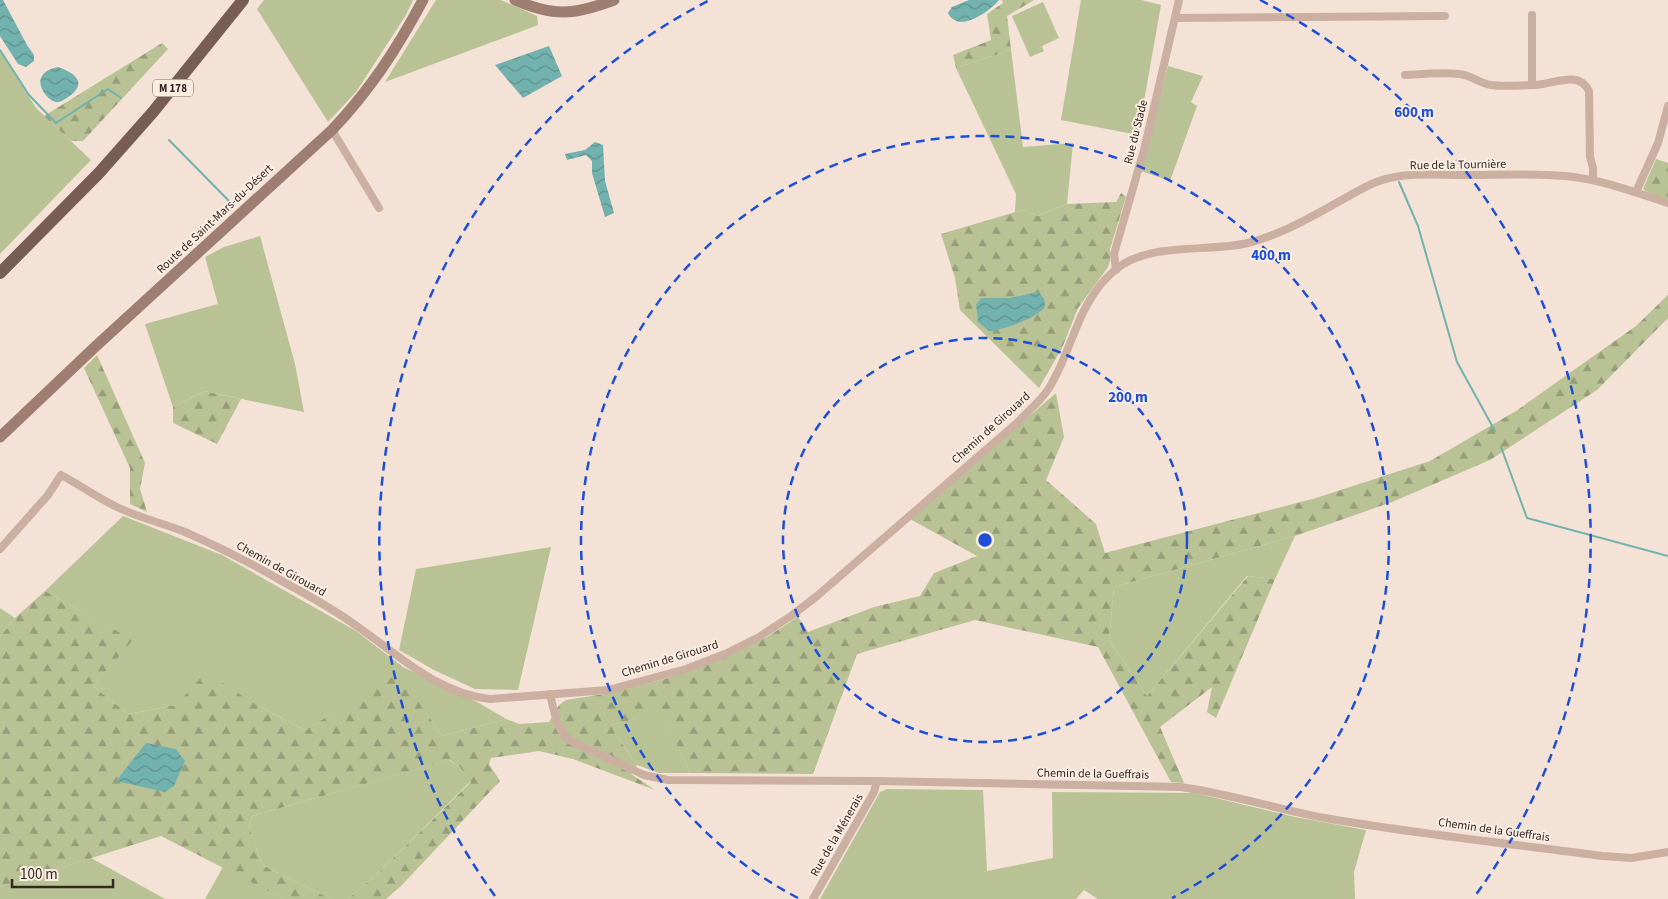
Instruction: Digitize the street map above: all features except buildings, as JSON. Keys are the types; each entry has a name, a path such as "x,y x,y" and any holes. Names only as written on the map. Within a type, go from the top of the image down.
{"main road":[{"name":"M 178","path":"0,273 99,173 154,112 243,0"},
{"name":"Route de Saint-Mars-du-Désert","path":"0,437 96,346 332,130 364,94 384,67 402,39 422,0"},
{"path":"514,0 534,8 564,13 579,12 614,0"}],"street":[{"name":"Rue du Stade","path":"1116,270 1114,254 1144,150 1179,0"},
{"path":"1532,15 1532,85"},
{"path":"1175,18 1445,16"},
{"path":"1405,75 1458,74 1470,76 1490,85 1544,85 1566,80 1579,80 1586,84 1589,91 1590,157 1593,168 1593,180"},
{"path":"1668,106 1658,144 1636,192 1668,203"},
{"path":"332,130 379,208"},
{"name":"Rue de la Tournière","path":"1290,228 1379,181 1404,176 1564,176 1593,180 1636,192"},
{"name":"Chemin de Girouard","path":"0,550 48,495 61,475 117,507 222,549 280,580 357,625 412,667 458,692 490,699 608,690 686,668 725,654 759,637 817,596 996,441 1040,400 1058,371 1086,305 1100,285 1127,262 1151,253 1236,246 1290,228"},
{"name":"Chemin de la Gueffrais","path":"550,694 558,726 569,740 644,775 668,780 877,781 1181,787 1209,791 1320,817 1366,825 1603,856 1630,858 1668,852"},
{"name":"Rue de la Ménerais","path":"813,899 874,792 877,781"}],"green space":[{"path":"264,0 413,0 406,15 356,92 328,122 257,9"},
{"path":"436,0 501,0 537,16 538,25 385,82"},
{"path":"1002,0 1034,0 1007,16 1011,50 956,68 953,55 991,40 987,14 1003,3"},
{"path":"1081,0 1141,0 1161,5 1138,135 1061,120"},
{"path":"1043,2 1059,38 1042,46 1044,51 1030,57 1012,16"},
{"path":"162,43 168,49 83,141 71,141 44,116"},
{"path":"0,50 36,108 91,160 0,254"},
{"path":"1011,50 1023,147 1073,143 1067,204 1038,216 1022,210 1015,212 1016,194 956,68"},
{"path":"1168,66 1203,76 1191,102 1197,106 1170,181 1141,171"},
{"path":"1656,159 1668,163 1668,200 1650,194 1643,189"},
{"path":"1121,193 1126,197 1110,249 1108,267 1078,308 1062,348 1039,388 960,310 955,278 941,234 1022,210 1038,216 1067,204 1116,202"},
{"path":"260,236 295,364 304,412 204,391 173,407 145,324 218,304 205,257 224,247"},
{"path":"1668,295 1668,318 1597,390 1490,460 1392,502 1295,536 1114,587 1109,640 1147,696 1248,576 1275,579 1216,718 1207,712 1212,687 1160,727 1184,783 1171,782 1098,647 975,620 857,654 813,774 690,773 658,704 631,720 611,725 637,765 631,774 655,790 573,759 539,751 491,758 489,764 500,781 401,886 386,899 348,899 379,872 471,782 460,767 450,760 252,816 249,825 262,865 331,899 284,899 161,836 0,887 0,637 15,618 45,591 133,640 93,686 128,714 176,705 206,672 258,706 305,730 399,673 442,736 506,719 519,724 549,722 559,705 566,700 604,694 665,679 738,651 767,637 798,617 808,632 874,607 920,596 934,573 977,556 910,519 1056,393 1064,437 1046,480 1096,524 1105,553 1316,498 1430,461 1516,411 1636,326"},
{"path":"97,355 145,463 140,489 147,512 130,504 130,468 84,368"},
{"path":"204,391 241,399 217,444 173,423 173,407"},
{"path":"123,516 222,555 356,631 403,667 479,703 506,719 442,736 399,674 305,730 258,706 176,705 128,714 93,686 132,640 45,591"},
{"path":"1295,536 1275,579 1247,576 1147,696 1109,640 1114,587"},
{"path":"551,547 518,690 475,689 434,670 399,650 416,569"},
{"path":"0,608 15,618 0,637"},
{"path":"658,703 690,773 659,773 637,765 611,725 631,720"},
{"path":"449,760 460,767 471,781 379,872 348,899 331,899 262,865 249,825 252,816"},
{"path":"887,789 983,790 987,871 1053,858 1052,792 1195,793 1295,817 1366,830 1354,872 1355,899 1098,899 1084,890 1076,899 820,899 880,792"},
{"path":"91,858 165,899 0,899 0,887"},
{"path":"223,867 284,899 205,899"}],"water":[{"path":"0,0 3,0 34,55 34,61 26,67 18,64 0,36"},
{"path":"969,0 999,0 990,9 971,20 964,22 952,18 948,13 952,7"},
{"path":"549,46 562,76 523,98 495,65"},
{"path":"58,67 73,74 78,81 78,85 71,95 64,100 55,102 45,94 40,80 44,73"},
{"path":"595,142 603,145 605,181 614,213 605,217 592,173 592,161 586,155 567,160 565,154 585,150"},
{"path":"1037,292 1044,299 1045,305 1043,309 1030,318 1011,326 989,331 978,322 976,304 982,298 1010,298"},
{"path":"146,743 176,749 185,761 174,786 165,792 116,781"}],"waterway":[{"path":"0,50 29,95 56,123 108,89 121,98"},
{"path":"169,140 232,204"},
{"path":"1399,182 1418,226 1457,362 1495,431"},
{"path":"1501,447 1527,518 1668,556"}]}
